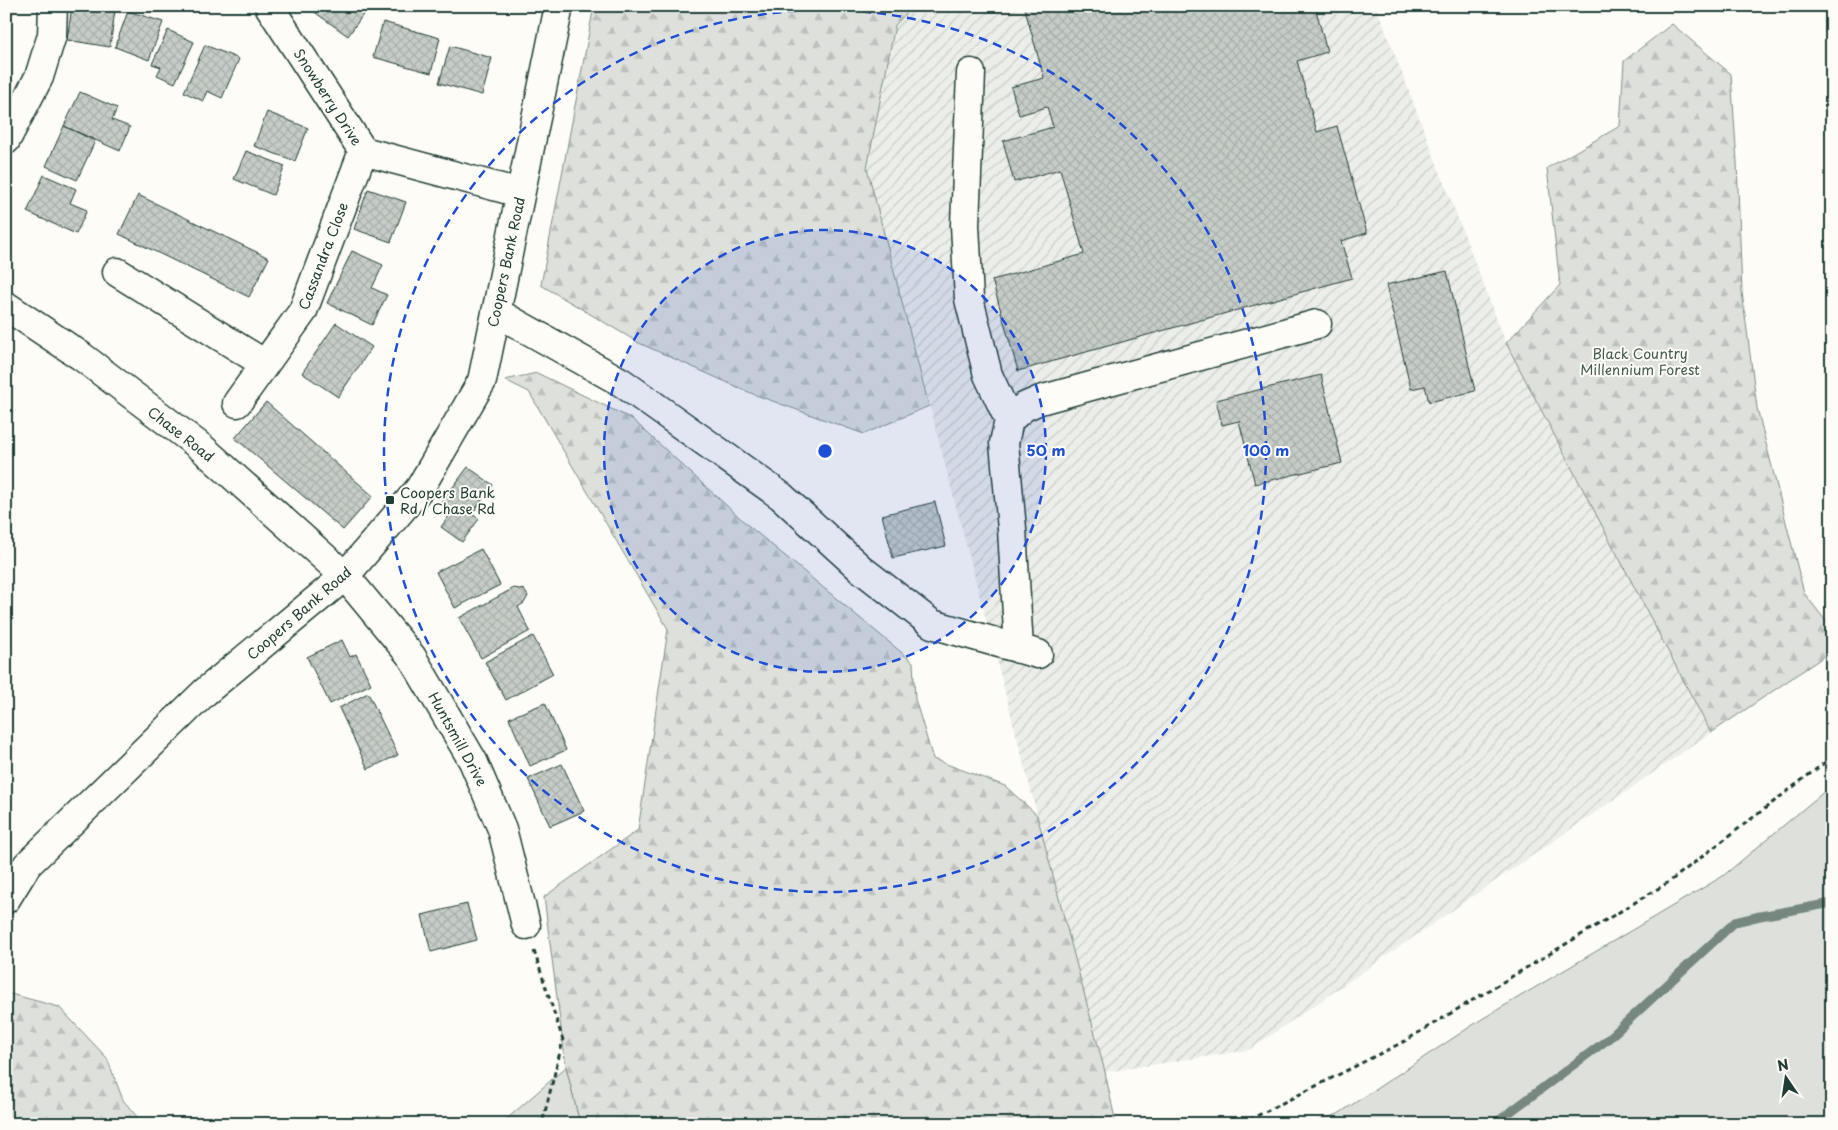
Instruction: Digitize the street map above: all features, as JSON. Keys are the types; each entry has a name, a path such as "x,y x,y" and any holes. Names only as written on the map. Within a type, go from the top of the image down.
{"street":[{"path":"6,140 39,77 52,35 53,6"},
{"name":"Snowberry Drive","path":"269,6 363,151 520,192"},
{"name":"Coopers Bank Road","path":"6,899 27,865 205,692 345,576 420,488 482,381 558,6"},
{"path":"970,74 965,226 968,299 988,375 1009,420"},
{"name":"Cassandra Close","path":"237,404 303,311 363,151"},
{"path":"117,272 265,364"},
{"name":"Chase Road","path":"6,306 81,356 202,448 345,576"},
{"path":"496,312 621,382 773,490 860,569 932,624 1028,652 1012,528 1004,443 1009,420 1024,407 1040,400 1317,324"},
{"name":"Huntsmill Drive","path":"345,576 412,658 473,761 502,829 526,925"}],"path":[{"path":"1241,1124 1403,1042 1669,882 1832,757"},
{"path":"526,925 563,1040 542,1124"}],"shaded area":[{"path":"913,6 1376,6 1506,343 1711,733 1249,1050 1105,1072 867,168 895,25"}],"green space":[{"path":"594,6 913,6 895,25 867,168 929,406 864,434 753,394 639,343 541,285"},
{"name":"Black Country Millennium Forest","path":"1672,24 1731,74 1737,162 1742,292 1757,408 1804,593 1832,629 1832,651 1711,733 1506,343 1560,285 1547,168 1620,126 1624,61"},
{"path":"537,373 632,419 750,527 913,662 915,699 933,759 1005,786 1037,815 1105,1072 1116,1124 580,1124 566,1067 544,897 638,830 668,629 529,392 505,380"},
{"path":"1832,785 1832,1124 1308,1124 1338,1114 1482,1019 1723,876"},
{"path":"7,993 59,1007 107,1058 123,1100 143,1124 6,1124"},
{"path":"566,1067 580,1124 501,1124"}],"building":[{"path":"72,6 115,10 110,47 67,40"},
{"path":"306,6 369,6 348,36"},
{"path":"1024,6 1315,6 1327,52 1297,61 1317,132 1337,126 1367,233 1341,241 1352,278 1018,371 992,280 1084,254 1060,169 1014,182 1003,141 1053,127 1047,107 1019,115 1011,87 1044,78"},
{"path":"128,11 163,22 149,60 115,47"},
{"path":"383,22 440,38 431,73 373,57"},
{"path":"168,30 194,42 175,83 157,75 161,67 152,64"},
{"path":"205,45 239,59 222,98 207,91 203,101 184,92"},
{"path":"450,46 492,58 482,95 439,83"},
{"path":"80,92 117,108 112,120 130,127 120,151 64,126"},
{"path":"267,112 308,128 295,161 254,146"},
{"path":"64,126 95,141 77,180 46,166"},
{"path":"246,151 285,166 273,195 234,179"},
{"path":"44,175 76,189 70,203 87,210 76,234 27,212"},
{"path":"368,189 406,202 391,242 354,229"},
{"path":"138,195 269,258 249,297 119,234"},
{"path":"352,251 383,265 372,288 387,295 372,325 327,303"},
{"path":"1447,271 1475,391 1429,402 1425,386 1411,389 1386,285"},
{"path":"336,323 372,347 338,397 302,373"},
{"path":"1321,375 1342,463 1255,484 1239,421 1222,425 1216,400"},
{"path":"266,402 373,496 343,530 235,438"},
{"path":"468,467 493,485 472,514 479,519 462,542 441,527 452,512 441,503"},
{"path":"935,502 946,546 893,558 882,515"},
{"path":"481,549 500,585 455,608 436,572"},
{"path":"514,588 524,590 528,596 524,603 518,607 530,631 481,658 459,618"},
{"path":"533,636 553,674 506,700 485,662"},
{"path":"342,640 350,657 356,654 371,684 330,704 307,657"},
{"path":"368,693 398,755 368,769 339,708"},
{"path":"545,703 566,750 530,766 509,718"},
{"path":"562,764 584,811 550,826 528,779"},
{"path":"467,904 477,940 431,952 422,915"}],"waterway":[{"path":"1494,1124 1607,1040 1735,922 1832,903"}],"place":[{"name":"Coopers Bank Rd / Chase Rd","path":"390,500"}]}
